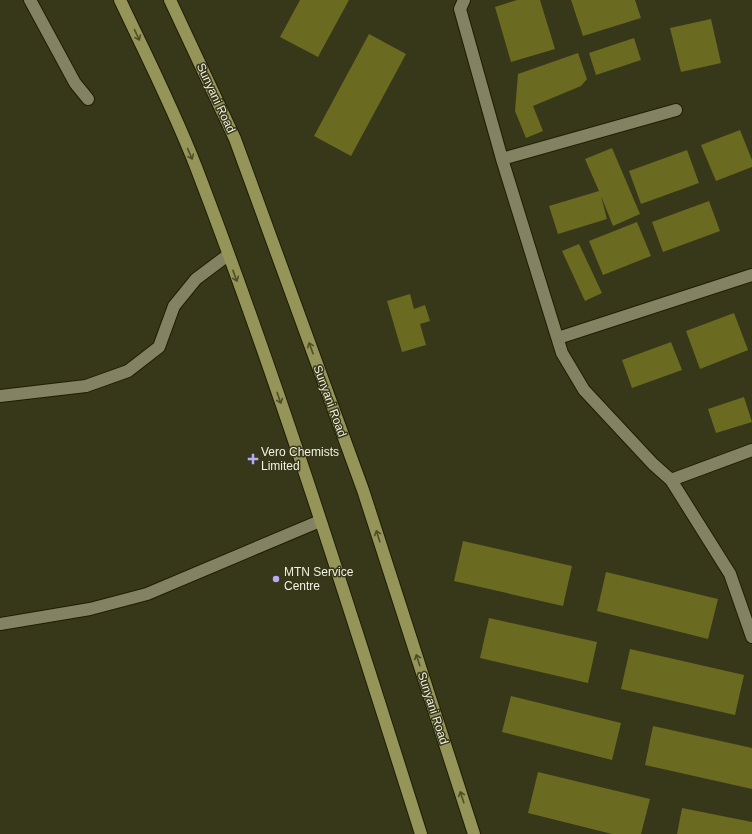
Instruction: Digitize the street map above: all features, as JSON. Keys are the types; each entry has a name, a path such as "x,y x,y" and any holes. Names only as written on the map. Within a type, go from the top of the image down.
{"main road":[{"path":"120,0 195,165 228,255 320,521 421,834"},
{"name":"Sunyani Road","path":"170,0 235,139 363,490 474,834"}],"street":[{"path":"30,0 75,83 88,99"},
{"path":"464,0 460,9 502,158 562,353 584,390 653,464 671,480 730,574 752,637"},
{"path":"502,158 676,110"},
{"path":"0,396 86,386 128,371 159,347 174,306 192,284 228,255"},
{"path":"558,338 752,275"},
{"path":"671,480 752,450"},
{"path":"0,624 90,609 146,594 320,521"}],"building":[{"path":"300,0 349,0 318,57 280,37"},
{"path":"517,0 540,0 555,49 511,62 495,7"},
{"path":"571,0 635,0 641,18 583,36"},
{"path":"711,19 721,63 681,72 670,28"},
{"path":"369,34 406,54 351,156 314,136"},
{"path":"634,38 641,60 596,75 589,53"},
{"path":"578,53 587,79 581,86 533,106 543,131 526,138 515,111 518,74"},
{"path":"740,130 752,160 752,167 716,181 701,145"},
{"path":"612,148 640,214 613,226 601,196 607,219 558,234 549,206 599,191 585,159"},
{"path":"687,150 699,183 641,204 629,171"},
{"path":"709,201 720,231 663,252 652,222"},
{"path":"637,222 651,256 603,275 589,241"},
{"path":"579,244 602,293 585,301 562,251"},
{"path":"410,294 414,309 425,305 430,321 420,324 426,345 402,352 387,301"},
{"path":"734,313 748,350 700,369 686,331"},
{"path":"671,342 682,370 632,388 622,360"},
{"path":"744,397 752,422 716,433 708,409"},
{"path":"463,541 572,566 563,606 454,581"},
{"path":"606,572 718,599 708,639 597,611"},
{"path":"489,618 597,642 588,683 480,658"},
{"path":"630,649 744,675 735,715 621,689"},
{"path":"511,696 621,723 612,760 502,732"},
{"path":"653,726 752,748 752,789 645,765"},
{"path":"538,772 650,799 641,834 612,834 528,813"},
{"path":"682,808 752,822 752,834 677,834"}],"place":[{"name":"Vero Chemists Limited","path":"253,459"},
{"name":"MTN Service Centre","path":"276,579"}]}
